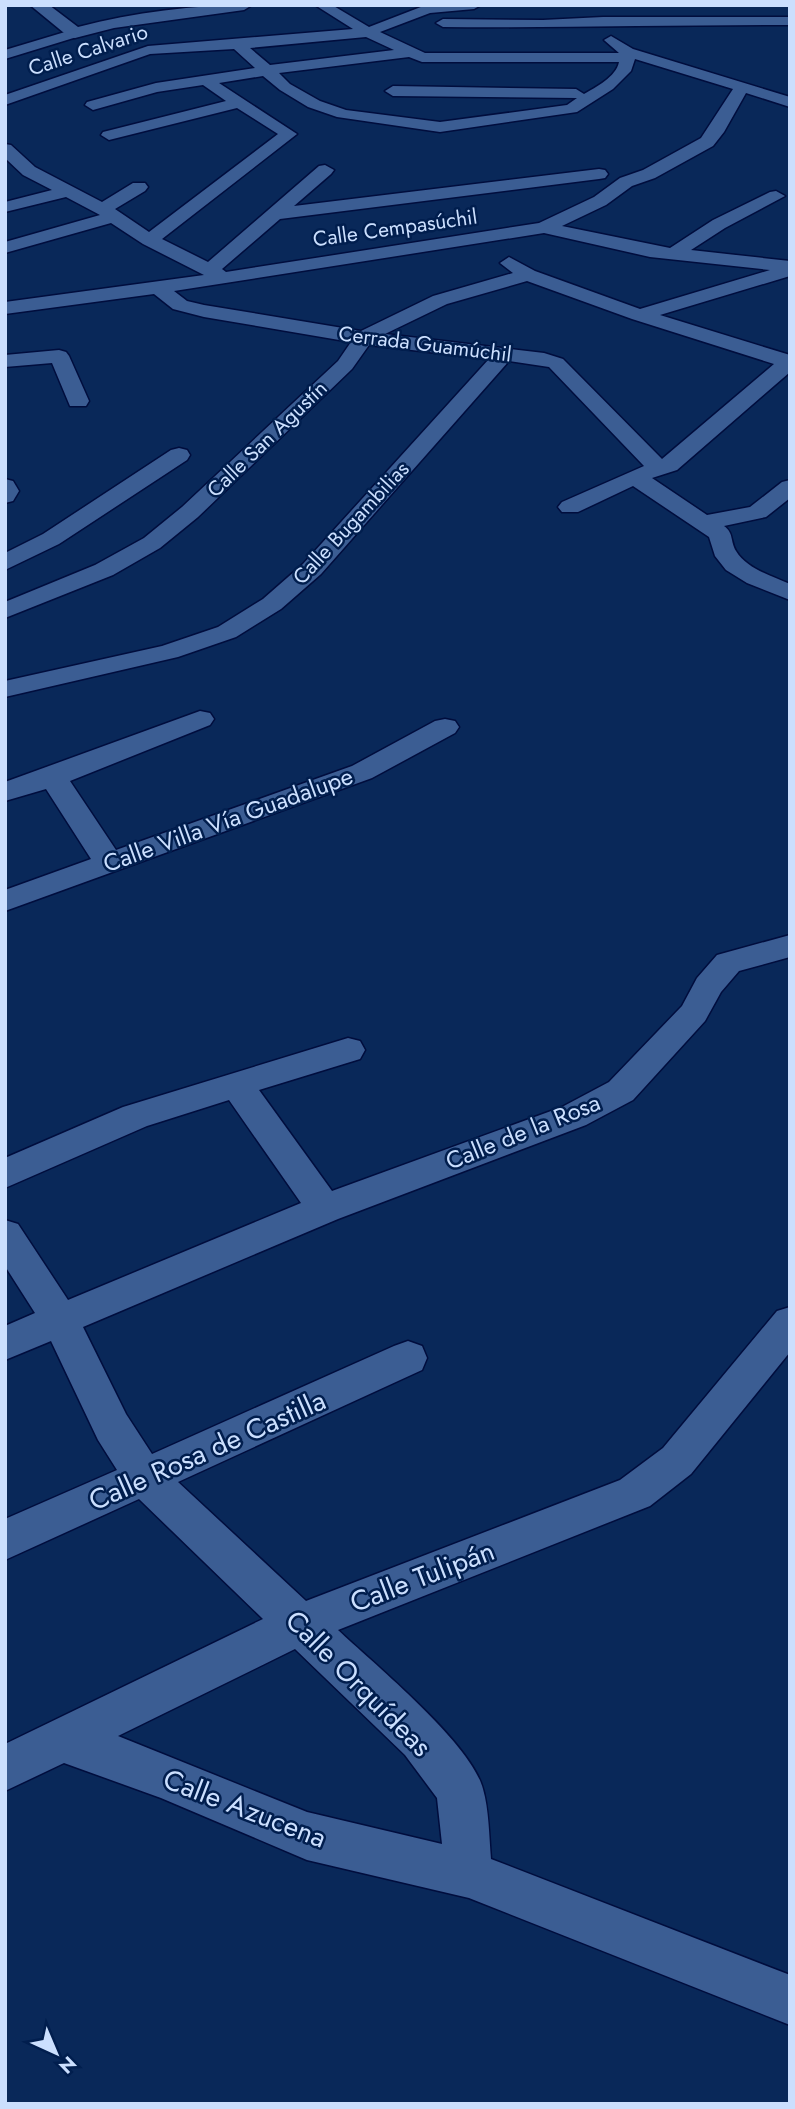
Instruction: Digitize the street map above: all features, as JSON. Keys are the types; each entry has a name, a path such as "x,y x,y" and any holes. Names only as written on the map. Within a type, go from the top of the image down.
{"street":[{"path":"38,5 75,33"},
{"path":"5,55 113,23 244,5"},
{"path":"322,5 368,32 413,64"},
{"name":"Calle Calvario","path":"5,100 148,50 368,32 428,9 474,5"},
{"path":"557,5 587,23 628,55"},
{"path":"411,16 427,22 471,24 790,21"},
{"path":"113,23 148,50"},
{"path":"5,38 30,47"},
{"path":"237,44 285,87 314,104 344,114 440,127 571,109 596,94 626,68 628,55"},
{"path":"93,105 131,92 266,70 628,55 790,102"},
{"path":"344,114 381,97 413,64"},
{"path":"149,240 289,134 236,103 205,80"},
{"name":"Calle Cempasúchil","path":"5,308 156,288 216,273 475,240 544,228 600,201 626,182 649,174 707,142 716,132 741,88"},
{"path":"381,97 596,94"},
{"path":"109,135 236,103"},
{"path":"5,149 29,171 107,213 149,240 216,273 274,214 325,170"},
{"path":"568,162 626,182"},
{"path":"274,214 599,174"},
{"path":"5,248 107,213 139,187"},
{"path":"5,207 68,191"},
{"path":"674,253 719,224 776,197"},
{"path":"544,228 611,244 790,269"},
{"path":"475,240 528,275 639,315 789,362"},
{"path":"639,315 790,269"},
{"name":"Calle San Agustín","path":"5,611 104,570 152,543 190,512 345,365 364,338 440,300 528,275"},
{"name":"Cerrada Guamúchil","path":"156,288 180,305 192,308 364,338 544,359 556,363 658,468"},
{"name":"Calle Bugambilias","path":"14,686 169,652 227,632 272,604 312,569 504,354"},
{"path":"5,361 59,356 78,401"},
{"path":"570,507 634,477 669,465 789,362"},
{"path":"5,563 51,539 179,455"},
{"path":"634,477 720,534 722,552 734,565 790,593"},
{"path":"5,486 8,491 5,496"},
{"path":"704,523 758,512 790,488"},
{"path":"5,665 14,686"},
{"path":"5,792 53,777 200,719"},
{"name":"Calle Villa Vía Guadalupe","path":"5,901 362,772 445,727"},
{"path":"53,777 109,863"},
{"name":"Calle de la Rosa","path":"5,1343 325,1209 575,1116 621,1091 694,1013 708,986 729,963 790,946"},
{"path":"5,1174 135,1116 348,1051"},
{"path":"238,1086 325,1209"},
{"name":"Calle Orquídeas","path":"5,1235 60,1319 112,1427 146,1479 421,1739 460,1789 469,1874"},
{"name":"Calle Tulipán","path":"5,1769 300,1624 635,1493 677,1461 790,1323"},
{"name":"Calle Rosa de Castilla","path":"5,1541 408,1358"},
{"name":"Calle Azucena","path":"64,1740 164,1776 307,1836 469,1874"},
{"path":"469,1874 790,2000"}]}
